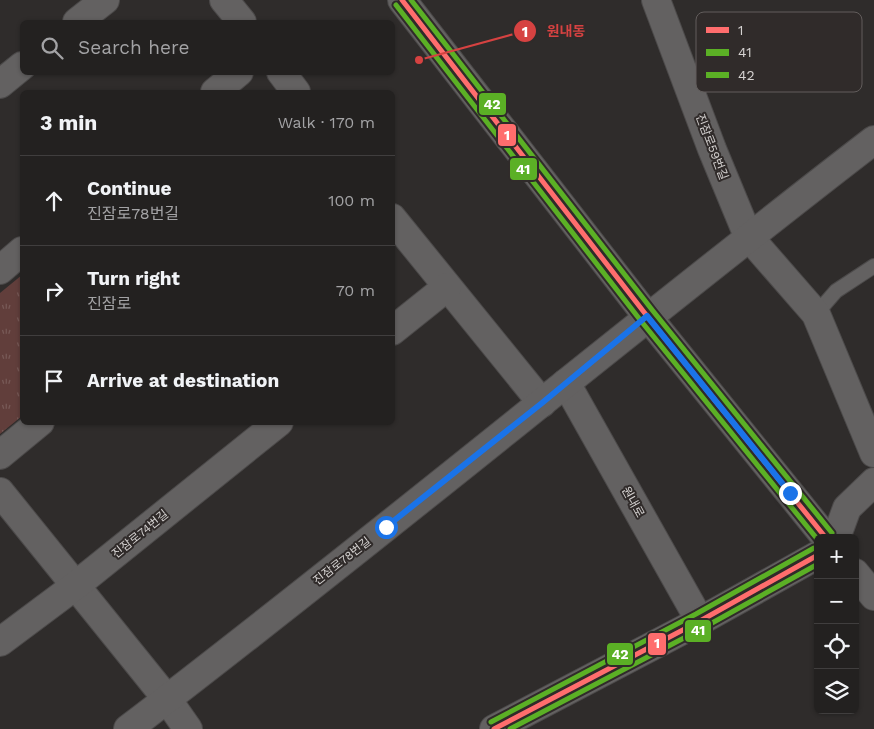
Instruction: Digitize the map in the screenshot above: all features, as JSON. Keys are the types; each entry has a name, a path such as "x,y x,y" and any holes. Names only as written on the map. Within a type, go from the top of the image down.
{"street":[{"path":"80,20 105,0"},
{"path":"224,0 240,20"},
{"path":"402,0 647,316 823,534"},
{"name":"진잠로59번길","path":"656,0 712,149 748,236 816,314 874,453"},
{"path":"0,84 20,68"},
{"path":"217,90 235,75"},
{"path":"283,75 294,90"},
{"path":"748,236 874,140"},
{"path":"395,222 542,403"},
{"name":"진잠로78번길","path":"128,729 542,403 748,236"},
{"path":"0,270 20,253"},
{"path":"395,329 447,287"},
{"name":"원내로","path":"566,383 700,621"},
{"path":"0,455 36,425"},
{"name":"진잠로74번길","path":"0,642 75,586 274,425"},
{"path":"837,534 847,508 874,482"},
{"path":"0,492 167,699 188,729"},
{"path":"494,729 700,621 814,557"},
{"path":"859,578 874,596"}],"lane":[{"path":"816,314 836,291 874,266"}],"green space":[{"path":"20,277 20,418 0,434 0,293"}],"transit line":[{"name":"1","path":"402,0 647,316 823,534"},
{"name":"42","path":"411,0 653,311 832,533"},
{"name":"41","path":"396,5 641,321 814,535"},
{"name":"42","path":"491,722 696,614 814,548"},
{"name":"1","path":"494,729 700,621 814,557"},
{"name":"41","path":"510,729 703,628 814,566"}],"place":[{"name":"원내동","path":"419,60"}],"route":[{"path":"386,527 542,403 647,316 790,493"}]}
